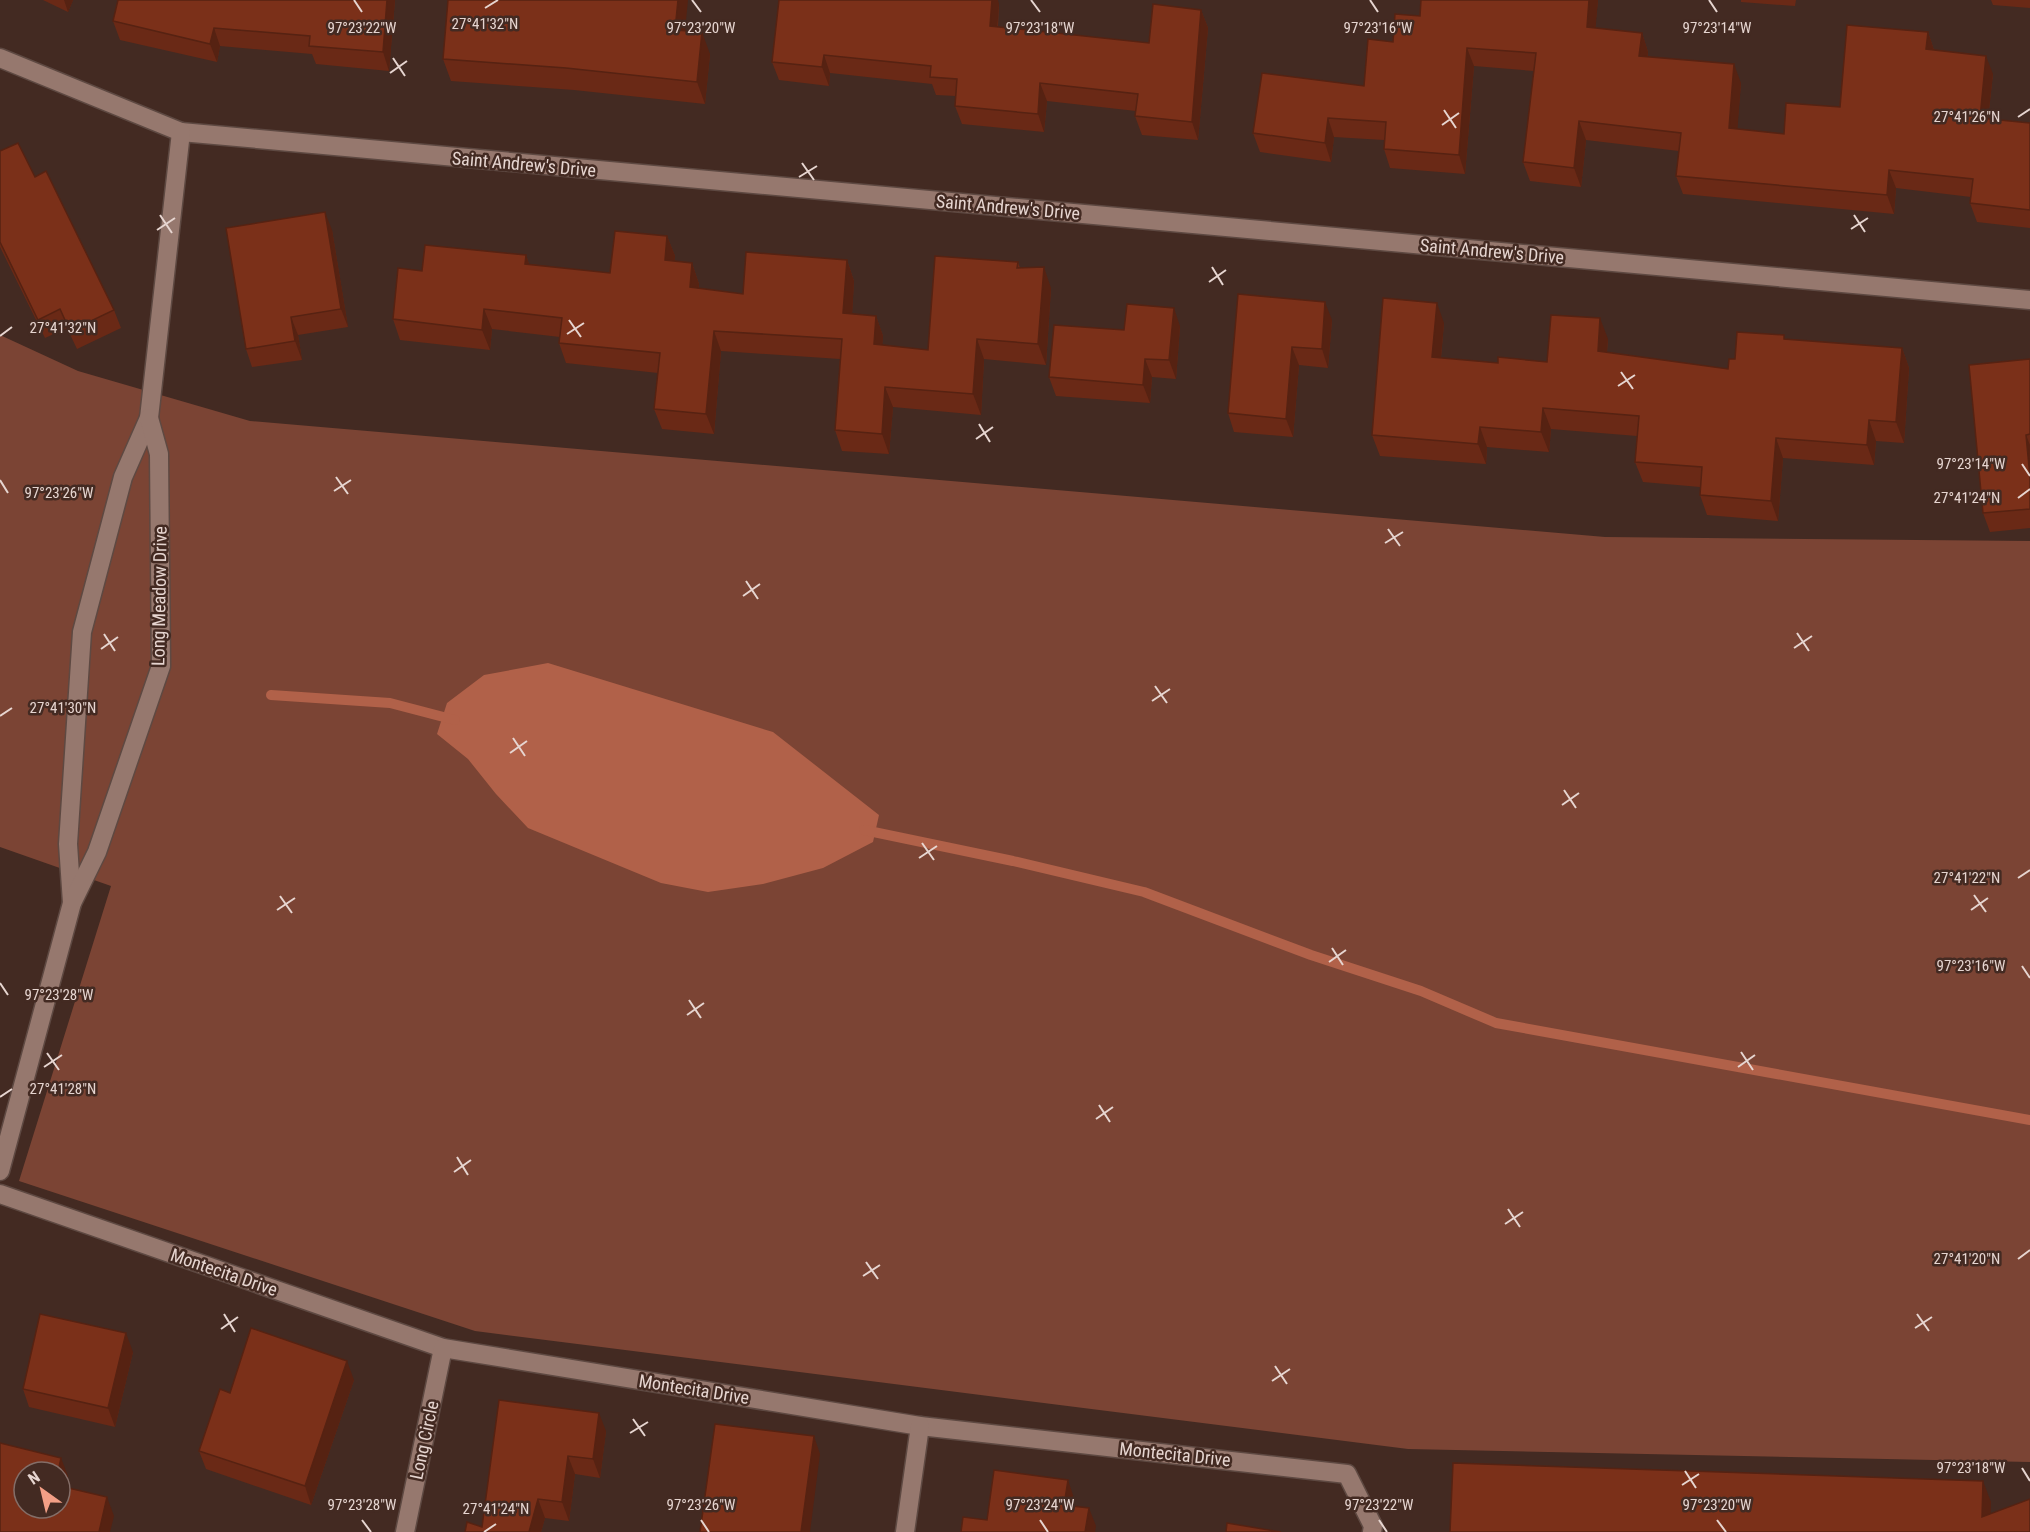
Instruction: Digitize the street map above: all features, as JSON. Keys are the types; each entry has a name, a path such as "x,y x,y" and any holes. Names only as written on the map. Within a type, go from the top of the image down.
{"street":[{"name":"Saint Andrew's Drive","path":"0,58 181,132 2030,300"},
{"name":"Long Meadow Drive","path":"72,903 68,844 82,632 123,477 149,418 181,132"},
{"name":"Long Meadow Drive","path":"0,1171 72,903 97,852 161,666 159,454 149,418"},
{"name":"Montecita Drive","path":"0,1194 443,1348 920,1426 1347,1474 1373,1526 1372,1532"},
{"name":"Long Circle","path":"405,1532 443,1348"},
{"path":"904,1532 920,1426"}],"shaded area":[{"path":"0,335 78,371 250,421 1605,537 2030,541 2030,1462 1408,1449 475,1331 19,1181 111,886 0,847"},
{"path":"548,663 773,732 879,815 873,842 823,868 763,884 708,892 661,883 528,828 496,794 468,759 437,734 447,703 484,675"}],"building":[{"path":"118,0 387,0 383,52 309,46 310,36 214,28 210,44 113,21"},
{"path":"448,0 678,0 675,30 702,32 697,82 566,68 443,59"},
{"path":"779,0 992,0 990,26 1149,43 1153,4 1201,10 1192,122 1135,116 1138,94 1040,83 1038,114 955,106 957,79 930,77 931,66 824,55 822,67 772,62"},
{"path":"1421,0 1589,0 1587,27 1642,33 1639,56 1734,64 1729,128 1784,134 1786,103 1840,107 1847,25 1928,32 1926,49 1986,56 1980,118 2030,123 2030,210 1970,203 1973,179 1889,170 1887,195 1676,176 1681,133 1579,121 1574,168 1523,162 1536,53 1467,48 1459,155 1384,149 1386,122 1328,118 1325,143 1253,133 1262,73 1364,86 1368,39 1393,42 1395,14 1420,16"},
{"path":"18,143 35,177 46,171 114,310 70,331 60,309 38,320 0,242 0,151"},
{"path":"325,212 341,309 291,317 295,341 246,349 226,228"},
{"path":"615,231 667,236 665,260 692,263 690,287 743,294 746,252 847,260 843,313 876,316 874,344 928,350 935,256 1018,262 1017,268 1044,267 1038,344 977,339 973,394 885,387 882,434 835,430 842,339 714,331 706,414 654,409 660,353 559,343 562,318 484,309 482,330 393,319 398,268 422,271 425,245 526,255 525,264 610,273"},
{"path":"1238,294 1325,302 1322,349 1292,347 1286,419 1228,413"},
{"path":"1383,298 1437,303 1432,357 1498,363 1498,357 1547,362 1551,315 1600,318 1598,351 1728,369 1729,359 1735,359 1737,332 1784,335 1784,339 1902,348 1896,422 1869,420 1867,445 1776,438 1771,501 1700,495 1702,467 1635,462 1639,416 1543,408 1541,432 1480,427 1478,444 1372,435"},
{"path":"1127,304 1174,308 1169,360 1145,359 1143,385 1049,377 1054,325 1124,330"},
{"path":"2030,359 2030,434 2026,435 2030,509 1983,513 1969,365"},
{"path":"40,1314 126,1333 108,1408 23,1389"},
{"path":"251,1328 347,1361 305,1486 199,1451 220,1389 230,1393"},
{"path":"499,1400 599,1413 593,1459 568,1456 562,1502 538,1499 529,1532 465,1532 467,1522 482,1527"},
{"path":"715,1424 814,1436 801,1532 700,1532"},
{"path":"0,1443 61,1458 61,1460 12,1460 12,1520 72,1520 72,1489 107,1497 99,1532 0,1532"},
{"path":"1453,1463 1983,1481 1982,1517 2030,1499 2030,1532 1450,1532"},
{"path":"994,1470 1068,1480 1064,1505 1089,1508 1085,1532 961,1532 963,1517 987,1520"},
{"path":"1227,1523 1281,1532 1226,1532"}],"waterway":[{"path":"271,695 390,703 455,720"},
{"path":"864,830 1013,861 1144,892 1311,955 1421,991 1496,1023 2030,1120"}]}
